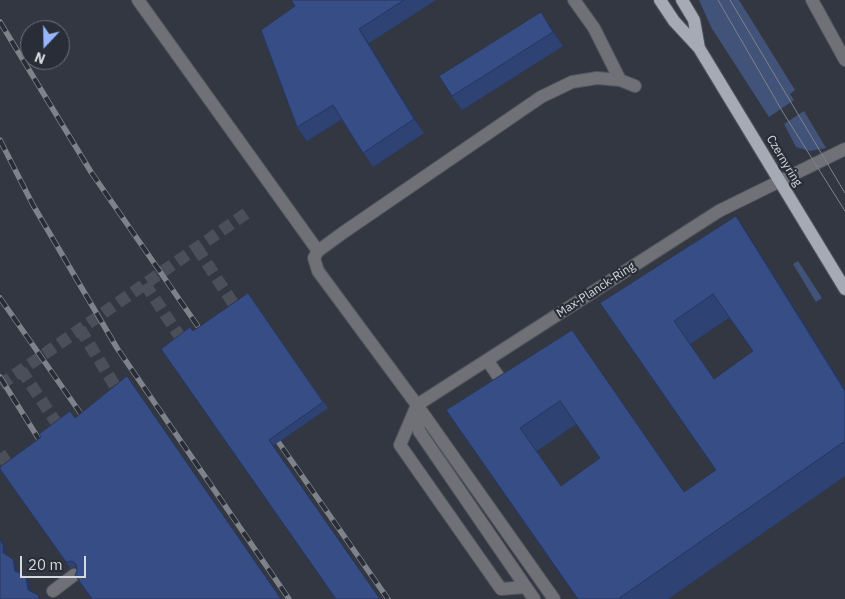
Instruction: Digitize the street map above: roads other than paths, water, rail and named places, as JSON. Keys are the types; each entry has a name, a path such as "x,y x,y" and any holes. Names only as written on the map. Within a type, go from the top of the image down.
{"main road":[{"name":"Czernyring","path":"660,0 674,21 698,48 845,289"},
{"name":"Czernyring","path":"682,0 694,20 698,48"}],"street":[{"path":"138,0 318,251"},
{"path":"574,0 594,28 620,80"},
{"path":"812,0 845,60"},
{"path":"554,599 417,405 318,271 314,258 318,251 542,97 572,82 597,78 620,80 636,86"},
{"name":"Max-Planck-Ring","path":"417,405 719,212 845,149"},
{"path":"487,360 505,386"},
{"path":"417,405 419,431 534,599"},
{"path":"417,405 400,445 501,589 526,587"},
{"path":"53,591 74,575"}],"tunnel":[{"path":"0,385 251,210"},
{"path":"197,248 242,317"},
{"path":"145,284 188,349"},
{"path":"80,329 123,399"},
{"path":"21,370 64,434"},
{"path":"0,453 15,476"}],"tram line":[{"path":"718,0 784,114 845,211"},
{"path":"730,0 845,193"}],"railway":[{"path":"0,22 91,172 206,338"},
{"path":"0,140 33,205 117,348 289,599"},
{"path":"0,298 88,424"},
{"path":"0,377 45,449"},
{"path":"270,430 388,599"}]}
